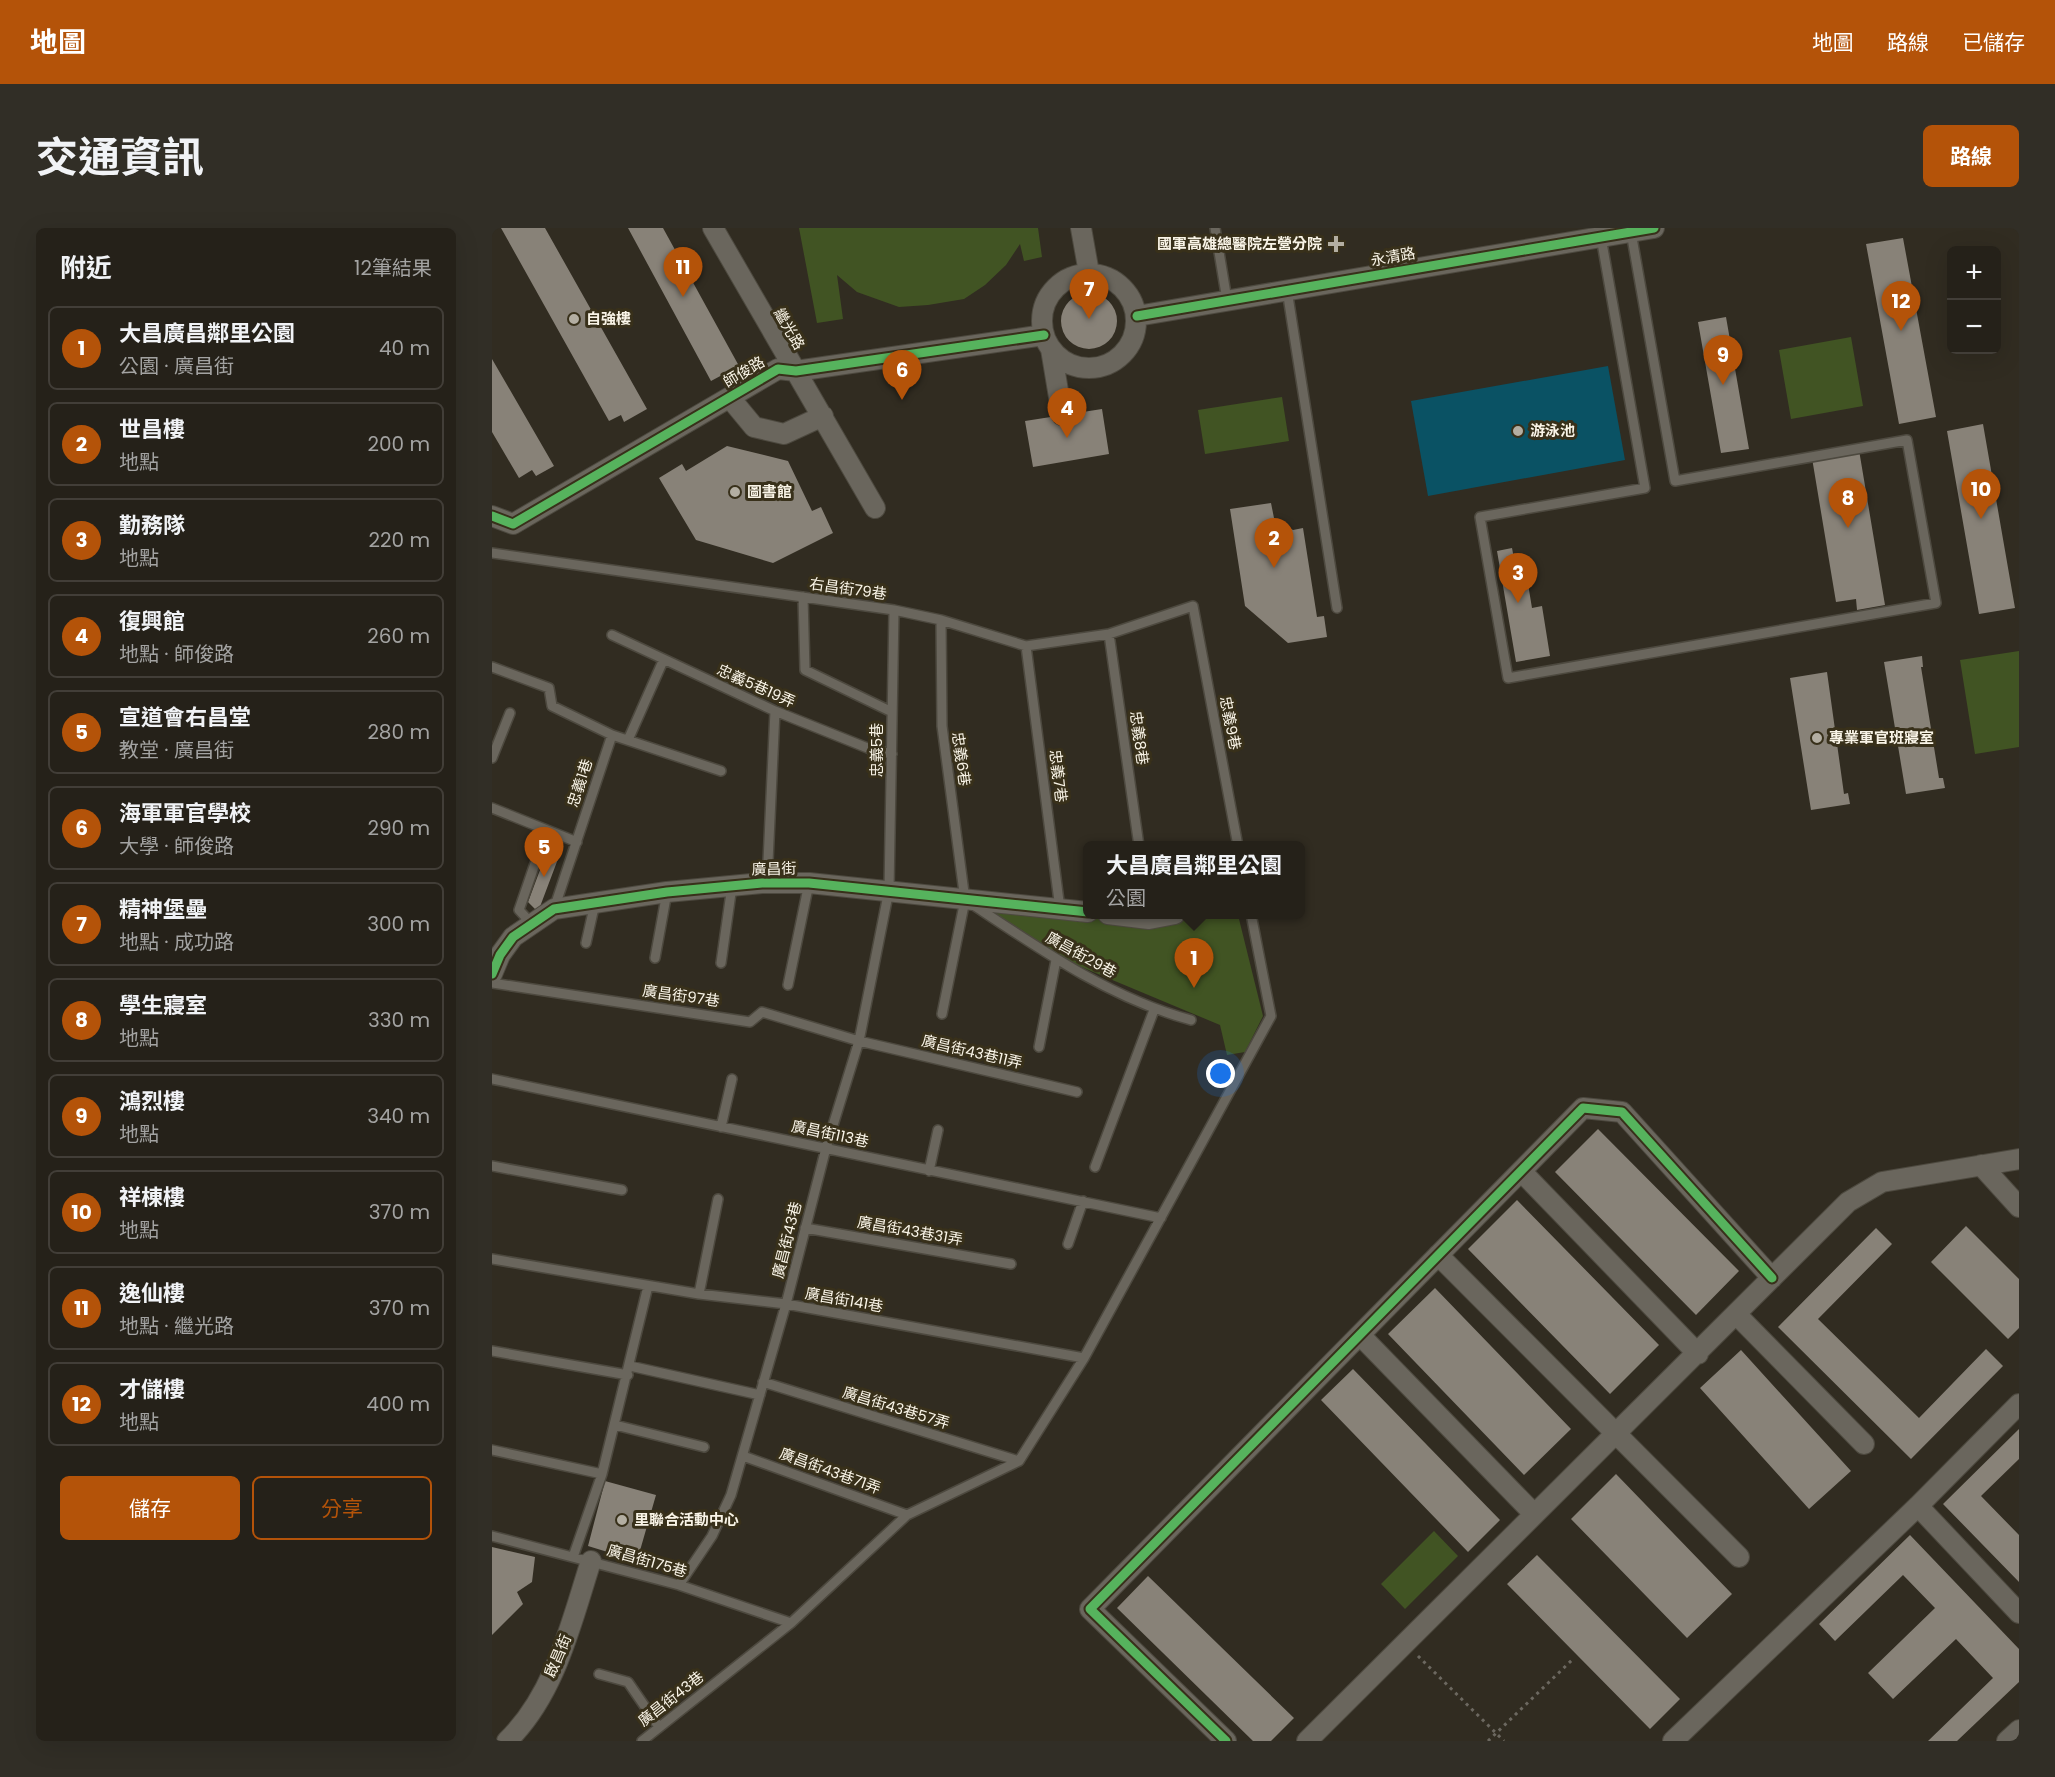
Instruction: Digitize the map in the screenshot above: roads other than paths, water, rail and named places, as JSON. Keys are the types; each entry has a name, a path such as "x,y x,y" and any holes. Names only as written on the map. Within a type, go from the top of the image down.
{"street":[{"name":"繼光路","path":"713,228 875,507"},
{"path":"1081,228 1089,273"},
{"name":"永清路","path":"1137,316 1654,228"},
{"path":"1048,342 1062,360 1076,367 1092,369 1107,365 1120,357 1130,346 1136,331 1137,316 1133,302 1115,281 1089,273 1074,276 1061,283 1051,293 1043,314 1048,342 1062,415"},
{"name":"師俊路","path":"492,516 513,524 778,369 796,371 1048,342"},
{"path":"730,398 754,427 784,434 823,416"},
{"name":"廣昌街","path":"492,974 496,954 531,923 554,909 667,892 767,883 809,883 1083,911"},
{"path":"1226,1741 1090,1609 1582,1108 1622,1112 1772,1278"},
{"path":"1307,1741 1698,1354 1848,1202 1882,1182 2019,1159"},
{"path":"1981,1165 2019,1207"},
{"path":"1521,1170 1698,1354"},
{"path":"1438,1255 1738,1557"},
{"path":"1736,1314 1863,1444"},
{"path":"1360,1335 1534,1514"},
{"path":"1673,1741 1918,1506 2019,1404"},
{"path":"1918,1506 2019,1613"},
{"name":"啟昌街","path":"507,1741 525,1724 560,1656 582,1559"},
{"path":"2007,1741 2019,1730"}],"lane":[{"path":"1215,228 1227,300"},
{"path":"1601,237 1645,488 1480,517 1508,678 1936,603 1907,440 1675,481 1631,232"},
{"path":"1287,290 1337,608"},
{"name":"右昌街79巷","path":"492,553 894,610 940,620 1026,646 1109,634 1193,606"},
{"path":"803,597 805,670 892,712"},
{"name":"忠義9巷","path":"1193,606 1237,841"},
{"name":"忠義5巷","path":"889,890 894,610"},
{"name":"忠義6巷","path":"940,620 942,726 965,900 942,1014"},
{"name":"忠義8巷","path":"1109,634 1138,841"},
{"name":"忠義5巷19弄","path":"612,635 663,661 775,711 870,749 892,754"},
{"name":"忠義7巷","path":"1026,646 1060,909"},
{"path":"628,740 663,661"},
{"path":"492,667 549,688 552,706 612,735 721,771"},
{"path":"767,883 775,711"},
{"path":"492,758 510,713"},
{"name":"忠義1巷","path":"554,909 612,735"},
{"path":"492,808 577,842"},
{"path":"531,923 519,910 541,846"},
{"path":"788,985 809,883"},
{"path":"721,963 732,886"},
{"name":"廣昌街43巷","path":"679,1585 712,1536 731,1495 743,1456 786,1304 826,1148 859,1041 889,890"},
{"path":"655,958 667,892"},
{"name":"廣昌街29巷","path":"965,900 1056,960 1154,1010 1191,1020"},
{"path":"586,943 595,903"},
{"path":"1019,1461 1084,1358 1271,1016 1252,919"},
{"path":"1039,1047 1056,960"},
{"name":"廣昌街97巷","path":"492,983 750,1022 762,1012 859,1041"},
{"path":"1095,1167 1154,1010"},
{"name":"廣昌街43巷11弄","path":"859,1041 1077,1092"},
{"name":"廣昌街113巷","path":"492,1079 1161,1218"},
{"path":"721,1127 732,1079"},
{"path":"929,1170 938,1130"},
{"path":"492,1166 622,1190"},
{"path":"699,1294 718,1199"},
{"path":"1068,1244 1083,1201"},
{"name":"廣昌街43巷31弄","path":"805,1228 1011,1264"},
{"name":"廣昌街141巷","path":"492,1259 699,1294 786,1304 1084,1358"},
{"path":"582,1559 648,1286"},
{"path":"492,1351 629,1371 760,1395"},
{"name":"廣昌街43巷57弄","path":"763,1382 1019,1461"},
{"path":"615,1425 704,1447"},
{"path":"492,1450 602,1474"},
{"name":"廣昌街43巷71弄","path":"743,1456 907,1515"},
{"name":"廣昌街43巷","path":"642,1741 791,1623 907,1515 1019,1461"},
{"name":"廣昌街175巷","path":"492,1536 679,1585 791,1623"},
{"path":"599,1674 627,1682 659,1727"}],"water":[{"name":"游泳池","path":"1608,366 1625,460 1428,496 1411,401"}],"place":[{"name":"國軍高雄總醫院左營分院","path":"1336,244"},
{"name":"逸仙樓","path":"683,297"},
{"name":"自強樓","path":"574,319"},
{"name":"精神堡壘","path":"1089,319"},
{"name":"才儲樓","path":"1901,331"},
{"name":"鴻烈樓","path":"1723,385"},
{"name":"海軍軍官學校","path":"902,400"},
{"name":"游泳池","path":"1518,431"},
{"name":"復興館","path":"1067,438"},
{"name":"圖書館","path":"735,492"},
{"name":"祥棟樓","path":"1981,519"},
{"name":"學生寢室","path":"1848,528"},
{"name":"世昌樓","path":"1274,568"},
{"name":"勤務隊","path":"1518,603"},
{"name":"專業軍官班寢室","path":"1817,738"},
{"name":"宣道會右昌堂","path":"544,877"},
{"name":"大昌廣昌鄰里公園","path":"1194,988"},
{"name":"里聯合活動中心","path":"622,1520"}]}
